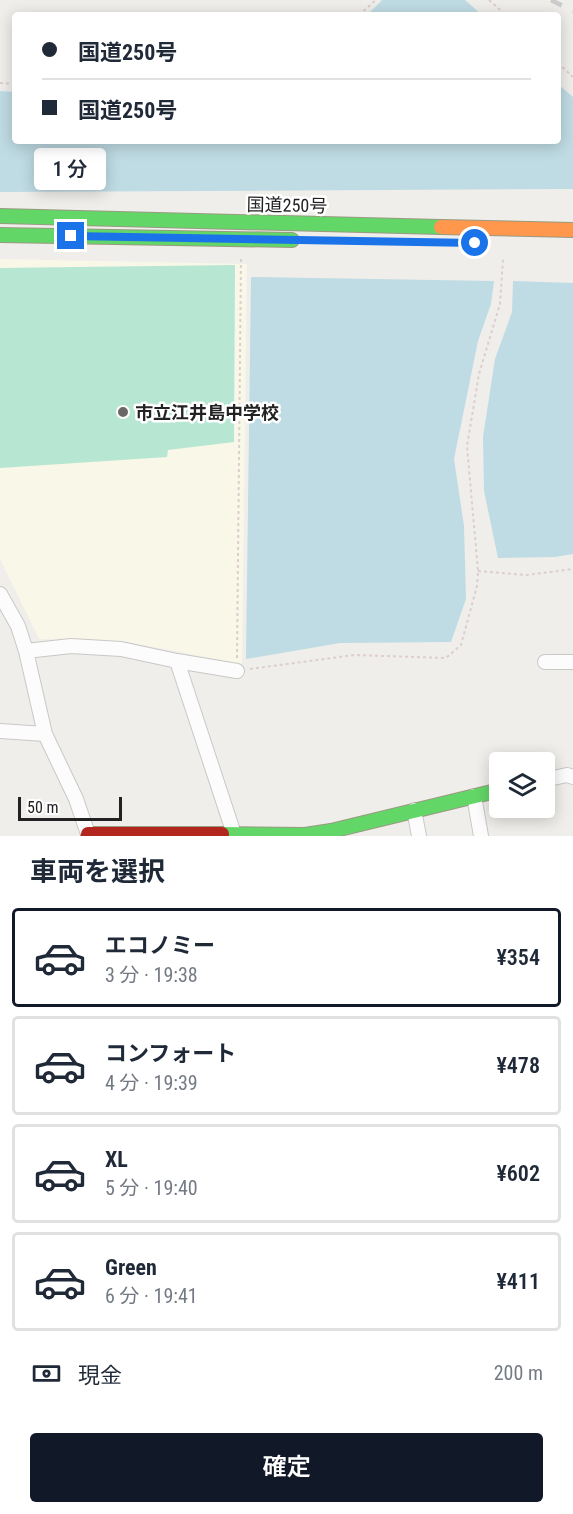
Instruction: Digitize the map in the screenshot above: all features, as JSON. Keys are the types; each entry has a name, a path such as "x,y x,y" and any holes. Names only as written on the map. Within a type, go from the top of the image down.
{"main road":[{"name":"国道250号","path":"0,216 573,230"},
{"name":"国道250号","path":"0,235 309,240"},
{"path":"88,835 305,836 357,830 414,810 489,793"}],"street":[{"path":"0,594 18,626 45,734 76,799 88,835"},
{"path":"26,651 71,646 121,649 237,671"},
{"path":"177,661 235,835"},
{"path":"545,662 573,662"},
{"path":"0,731 45,734"},
{"path":"555,778 567,775 573,777"},
{"path":"474,796 481,836"},
{"path":"414,810 419,836"}],"path":[{"path":"362,12 376,0"},
{"path":"489,0 503,12"},
{"path":"561,66 573,77"},
{"path":"241,257 237,671 354,655 446,658 461,645 477,585 478,571 468,446 479,374 500,304 503,259"},
{"path":"478,571 527,575 573,569"}],"shaded area":[{"name":"市立江井島中学校","path":"0,259 247,264 242,664 122,641 39,639 0,559"}],"green space":[{"path":"235,265 234,442 168,450 167,457 0,468 0,268"}],"water":[{"path":"382,0 465,0 479,12 370,12"},
{"path":"561,87 573,97 573,189 0,192 0,91 12,92 12,144 561,144"},
{"path":"251,277 494,281 491,304 478,341 454,459 464,526 466,599 451,642 340,643 246,659"},
{"path":"513,281 573,283 573,554 555,557 498,558 484,491 483,437 495,359 512,312"}],"railway":[{"path":"551,0 573,11"}],"traffic: fast":[{"path":"0,216 441,227"},
{"path":"0,235 292,240"},
{"path":"222,834 305,835 331,831 489,793"}],"traffic: slow":[{"path":"441,227 573,230"}],"traffic: jam":[{"path":"88,836 88,834 222,834"}],"place":[{"name":"市立江井島中学校","path":"123,412"}],"route":[{"path":"71,236 475,243"}]}
